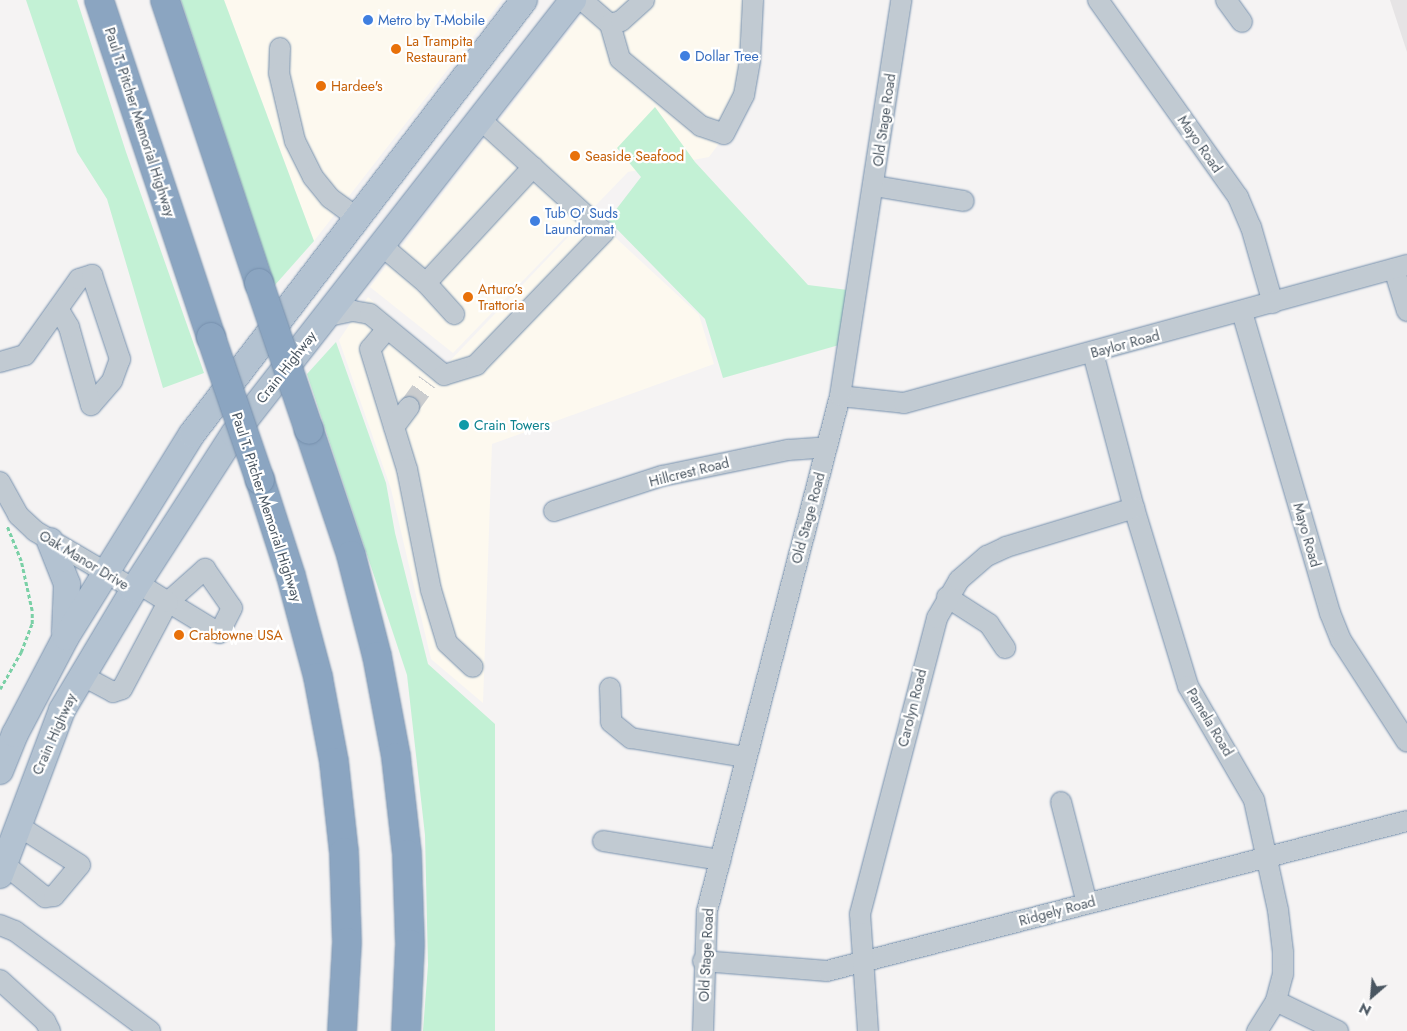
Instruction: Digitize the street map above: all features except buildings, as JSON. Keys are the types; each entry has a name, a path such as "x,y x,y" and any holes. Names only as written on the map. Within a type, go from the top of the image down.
{"highway":[{"name":"Paul T. Pitcher Memorial Highway","path":"99,0 260,480 318,677 334,762 344,852 348,942 342,1031"},
{"path":"165,0 351,555 377,656 396,757 407,864 410,944 406,1031"}],"main road":[{"path":"0,772 15,734 66,636 104,572 192,434 356,217 524,0"},
{"name":"Crain Highway","path":"2,870 62,710 136,586 234,434 573,0"},
{"path":"50,541 67,584 66,636"}],"street":[{"path":"582,0 610,24 620,59 701,126 724,134 744,95 750,60 753,0"},
{"path":"610,24 621,21 644,0"},
{"name":"Old Stage Road","path":"703,1031 703,961 707,911 744,758 840,396 875,186 901,0"},
{"name":"Mayo Road","path":"1098,0 1238,197 1251,227 1272,303"},
{"path":"1226,0 1242,22"},
{"path":"280,48 278,73 296,141 313,177 330,198 356,217"},
{"path":"324,317 353,311 370,314 432,376 444,375 476,365 604,232 480,119"},
{"path":"426,283 533,167"},
{"path":"875,186 964,201"},
{"path":"380,245 426,283 454,314"},
{"path":"1401,267 1407,311"},
{"name":"Baylor Road","path":"840,396 904,403 1093,353 1401,267"},
{"path":"0,362 25,355 58,309 79,280 92,275 120,359 112,381 91,405 69,327 58,309"},
{"name":"Mayo Road","path":"1242,312 1330,613 1341,640 1407,742"},
{"path":"387,329 370,349 407,469 431,590 447,643 474,667"},
{"name":"Pamela Road","path":"1093,353 1134,508 1188,686 1254,800 1267,859 1283,952 1283,974 1276,1001 1257,1031"},
{"path":"394,427 409,407"},
{"name":"Hillcrest Road","path":"554,511 662,476 788,450 827,447"},
{"name":"Oak Manor Drive","path":"0,482 18,515 50,541 104,572 168,602 118,693 82,676"},
{"name":"Carolyn Road","path":"868,1031 865,963 860,914 928,642 947,597 972,565 988,556 1134,508"},
{"path":"947,597 989,624 1005,648"},
{"path":"610,688 608,713 611,722 631,738 744,758"},
{"path":"1062,802 1087,903"},
{"name":"Ridgely Road","path":"703,961 827,971 865,963 1087,903 1267,859 1407,821"},
{"path":"2,870 45,897 54,896 80,865 18,825"},
{"path":"603,841 720,860"},
{"path":"0,925 15,931 150,1031"},
{"path":"0,980 45,1021 50,1031"},
{"path":"1276,1001 1338,1031"}],"path":[{"path":"0,689 21,652 32,624 32,611 21,561 6,530 18,515"}],"shaded area":[{"path":"224,0 502,0 314,241"},
{"path":"593,0 760,0 751,100 709,157 628,172 453,353 370,287"},
{"path":"1390,0 1407,0 1407,52"},
{"path":"590,214 699,315 714,364 492,444 483,703 431,659 391,489 339,340 368,297 446,365"}],"green space":[{"path":"26,0 77,0 126,152 204,373 163,388 107,199 77,152"},
{"path":"181,0 224,0 314,241 275,285"},
{"path":"655,107 695,162 808,285 848,290 839,345 723,378 705,319 608,220 641,177 617,148"},
{"path":"336,342 386,483 395,533 428,664 495,724 495,1031 423,1031 428,965 425,835 407,675 307,374"}],"tunnel":[{"path":"409,407 427,382"}],"place":[{"name":"Metro by T-Mobile","path":"368,20"},
{"name":"La Trampita Restaurant","path":"396,49"},
{"name":"Dollar Tree","path":"685,56"},
{"name":"Hardee's","path":"321,86"},
{"name":"Seaside Seafood","path":"575,156"},
{"name":"Tub O' Suds Laundromat","path":"535,221"},
{"name":"Arturo’s Trattoria","path":"468,297"},
{"name":"Crain Towers","path":"464,425"},
{"name":"Crabtowne USA","path":"179,635"}]}
